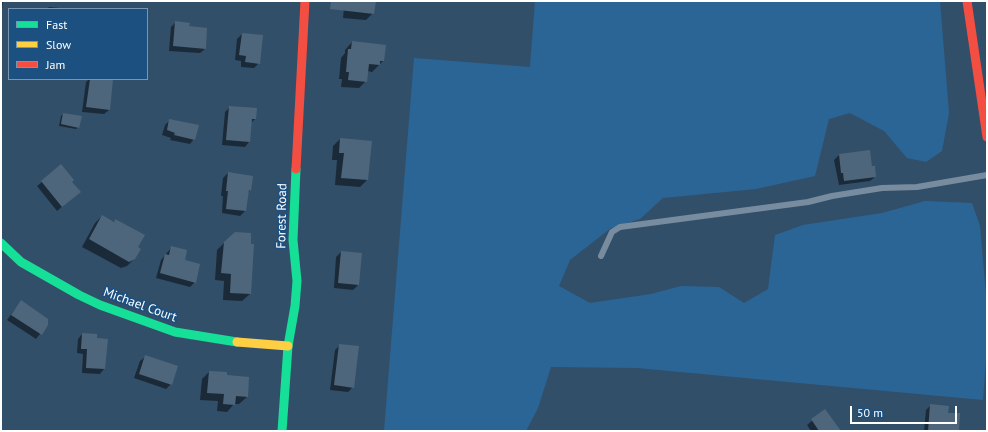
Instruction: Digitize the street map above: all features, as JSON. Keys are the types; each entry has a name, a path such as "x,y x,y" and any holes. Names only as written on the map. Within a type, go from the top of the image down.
{"street":[{"name":"Forest Road","path":"282,431 288,346 295,306 297,281 293,240 305,1"},
{"path":"967,1 979,53 987,137"},
{"name":"Michael Court","path":"1,243 21,262 80,296 100,305 175,332 242,343 288,346"}],"lane":[{"path":"601,256 612,232 620,227 808,202 832,196 882,188 917,187 987,175"}],"shaded area":[{"path":"535,1 940,1 949,113 942,151 926,162 907,158 884,131 850,113 829,119 815,176 756,189 663,198 640,219 611,228 570,260 559,286 590,303 651,294 681,286 719,287 744,303 768,289 775,235 803,225 882,213 925,201 972,203 980,226 987,306 987,347 983,400 637,368 551,367 538,408 526,431 384,431 414,58 530,67"}],"building":[{"path":"331,1 376,1 374,14 330,9"},
{"path":"175,21 190,23 189,26 207,28 206,49 173,46"},
{"path":"242,33 263,35 260,64 245,62 246,56 239,55"},
{"path":"352,41 386,45 384,61 380,61 380,65 369,64 367,82 348,80 349,72 346,72 348,49 351,49"},
{"path":"90,80 113,80 110,110 86,107"},
{"path":"229,106 257,108 256,119 252,119 250,142 226,140"},
{"path":"63,113 82,116 79,128 61,124"},
{"path":"169,119 199,125 195,140 174,135 175,133 167,130"},
{"path":"340,138 372,141 368,180 341,178 344,153 339,153"},
{"path":"870,150 872,166 875,166 876,177 844,181 843,173 841,173 839,154"},
{"path":"61,164 74,180 72,182 81,192 62,207 41,181"},
{"path":"228,172 253,176 246,211 226,209"},
{"path":"102,215 114,222 115,219 145,235 138,247 141,249 135,259 129,262 89,239"},
{"path":"235,232 251,233 251,244 254,244 251,294 230,293 231,274 221,273 224,242"},
{"path":"171,246 187,250 185,260 200,264 196,283 160,273 165,254 169,255"},
{"path":"341,251 362,253 359,285 338,283"},
{"path":"21,300 48,319 48,325 42,335 11,315"},
{"path":"82,333 97,334 97,338 108,339 105,369 86,368 87,349 81,349"},
{"path":"339,344 359,346 354,388 334,385"},
{"path":"145,355 178,366 172,385 139,374"},
{"path":"209,371 227,372 227,375 249,377 248,397 236,396 235,405 223,404 224,394 207,393"},
{"path":"930,404 949,406 948,413 960,413 959,431 928,431"},
{"path":"825,409 841,431 819,431 811,419"}],"traffic: fast":[{"path":"282,431 288,346 295,306 297,281 293,240 296,169"},
{"path":"1,243 21,262 79,295 100,305 175,332 237,342"}],"traffic: slow":[{"path":"237,342 288,346"}],"traffic: jam":[{"path":"296,169 305,1"},
{"path":"967,1 987,137"}]}
